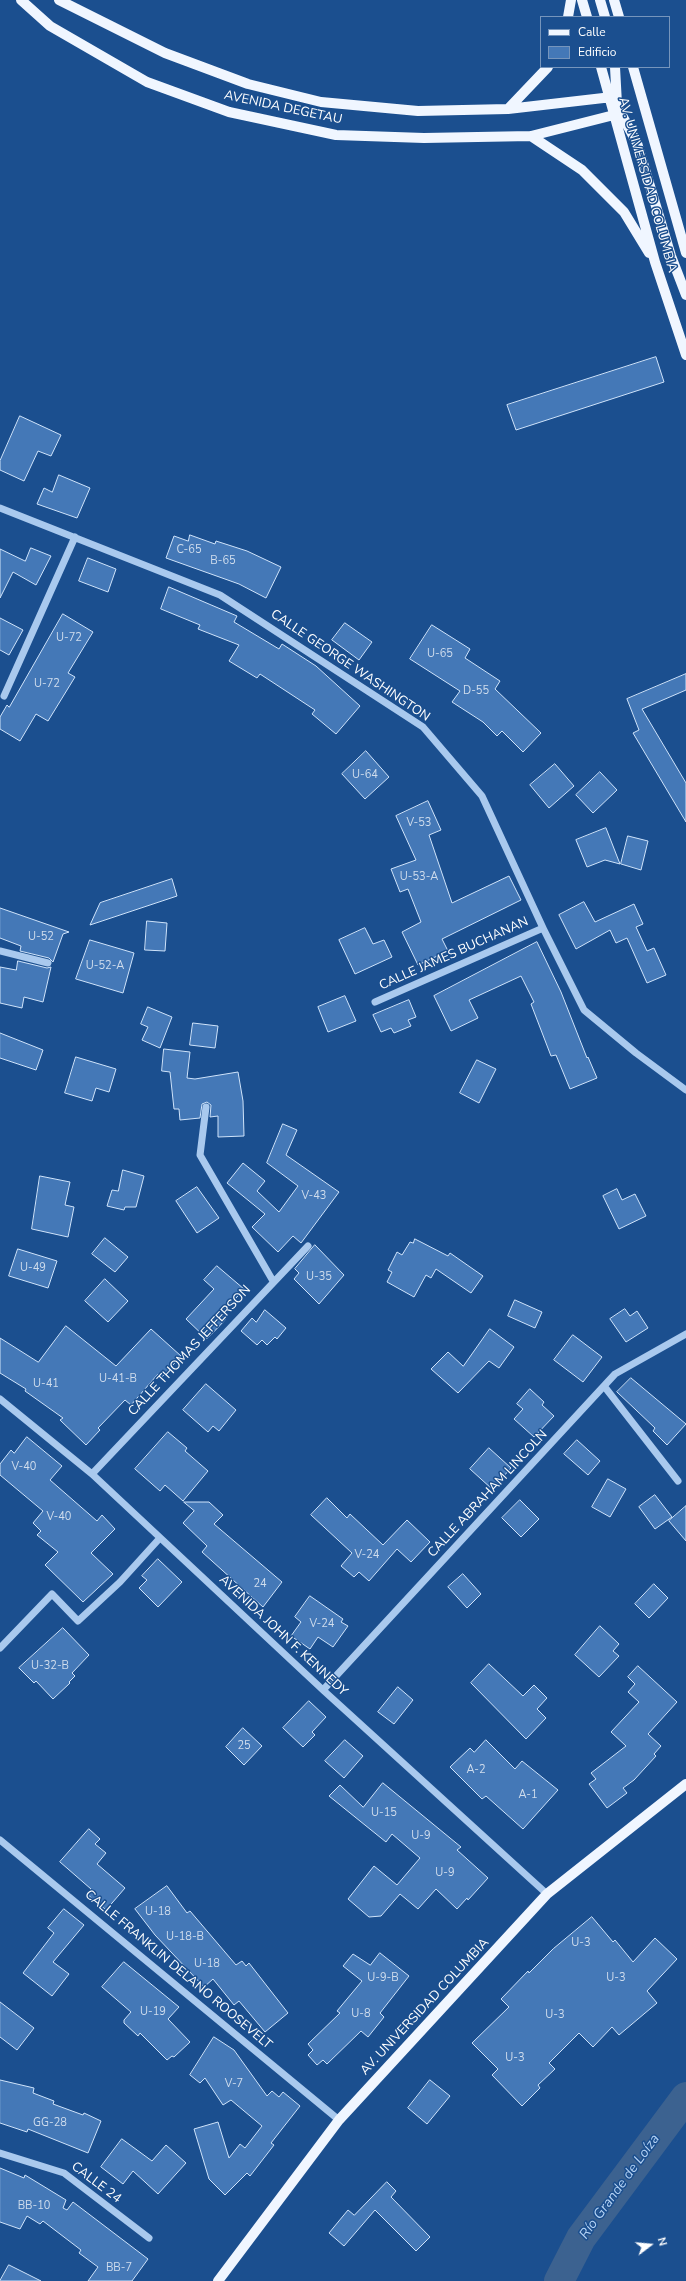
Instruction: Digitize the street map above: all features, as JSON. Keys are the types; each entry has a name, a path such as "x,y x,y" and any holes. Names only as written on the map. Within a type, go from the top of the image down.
{"main road":[{"name":"AVENIDA DEGETAU","path":"21,0 50,26 148,82 229,112 336,135 424,138 531,136 614,115"},
{"name":"AVENIDA DEGETAU","path":"59,0 164,53 255,86 321,102 418,111 508,109 609,96"},
{"path":"568,16 571,0"},
{"path":"582,0 587,16"},
{"path":"600,0 605,16"},
{"path":"614,0 619,16"},
{"path":"508,109 547,68"},
{"name":"AV. UNIVERSIDAD COLUMBIA","path":"600,68 655,262 686,355"},
{"path":"614,115 617,104 615,68"},
{"name":"AV. UNIVERSIDAD COLUMBIA","path":"633,68 686,253"},
{"path":"609,96 617,104 637,143 671,256 686,295"},
{"path":"531,136 582,170 624,212 655,262"},
{"name":"AV. UNIVERSIDAD COLUMBIA","path":"218,2281 339,2120 547,1894 686,1784"}],"street":[{"name":"CALLE GEORGE WASHINGTON","path":"0,508 220,595 423,727 482,796 543,928 584,1010 636,1053 686,1090"},
{"path":"4,696 75,537"},
{"name":"CALLE JAMES BUCHANAN","path":"376,1002 543,928"},
{"path":"0,951 48,962"},
{"path":"206,1107 200,1155 273,1281"},
{"name":"CALLE THOMAS JEFFERSON","path":"92,1474 273,1281 308,1246"},
{"name":"CALLE ABRAHAM LINCOLN","path":"323,1690 615,1374 686,1334"},
{"path":"604,1386 678,1481"},
{"name":"AVENIDA JOHN F. KENNEDY","path":"0,1399 92,1474 323,1690 547,1894"},
{"path":"0,1648 7,1639 52,1594 78,1621 120,1582 160,1539"},
{"name":"CALLE FRANKLIN DELANO ROOSEVELT","path":"0,1840 339,2120"},
{"name":"CALLE 24","path":"0,2153 64,2173 149,2238"}],"building":[{"path":"656,357 664,382 516,430 507,405"},
{"path":"20,416 61,435 51,456 38,451 24,481 0,470 0,461"},
{"path":"59,475 90,488 77,518 37,504 44,488 52,492"},
{"path":"190,535 215,544 216,541 247,551 281,567 266,598 239,584 166,558 174,536 188,541"},
{"path":"31,548 51,556 36,585 13,572 0,598 0,549 25,561"},
{"path":"88,558 116,569 108,592 79,581"},
{"path":"169,587 237,616 234,622 279,649 282,644 316,666 360,706 336,734 312,714 315,710 260,674 257,678 229,661 239,645 198,629 200,625 161,609"},
{"path":"63,614 93,632 68,673 75,677 48,721 36,714 20,741 0,729 0,717 7,705 9,707"},
{"path":"0,618 23,630 9,655 0,650"},
{"path":"345,623 372,642 359,660 332,640"},
{"path":"432,625 470,649 465,658 500,681 495,689 541,733 523,752 502,731 497,736 483,722 452,702 460,691 410,659"},
{"path":"686,674 686,690 642,709 686,783 686,822 633,733 639,730 627,699"},
{"path":"366,751 389,777 365,799 342,774"},
{"path":"555,764 574,786 549,808 530,785"},
{"path":"600,772 617,790 593,813 576,795"},
{"path":"428,801 441,830 429,835 452,903 509,876 521,900 442,939 448,951 418,965 402,932 421,922 408,889 400,892 391,869 416,860 396,816"},
{"path":"606,828 620,864 605,860 587,867 576,840"},
{"path":"628,836 648,841 641,870 621,864"},
{"path":"172,879 177,896 90,925 100,903"},
{"path":"584,902 595,922 634,904 643,924 636,927 647,951 654,948 666,975 647,983 627,938 616,943 610,930 576,949 559,915"},
{"path":"0,908 69,932 63,934 53,962 49,958 20,951 21,946 0,938"},
{"path":"147,921 167,923 165,951 145,950"},
{"path":"365,928 373,944 384,940 392,957 355,974 339,940"},
{"path":"90,940 134,953 123,993 76,979"},
{"path":"537,942 561,992 587,1058 588,1057 597,1078 570,1089 556,1055 551,1056 531,1004 534,1002 521,976 469,1000 478,1018 451,1031 434,996"},
{"path":"18,961 47,968 51,967 43,1002 24,997 22,1008 0,1003 0,967 16,970"},
{"path":"345,996 356,1021 328,1032 318,1007"},
{"path":"409,1000 416,1017 408,1020 411,1026 394,1033 391,1028 381,1032 373,1015"},
{"path":"148,1007 172,1017 160,1048 142,1040 148,1027 141,1024"},
{"path":"193,1023 218,1026 215,1048 190,1045"},
{"path":"0,1033 43,1050 36,1070 0,1058"},
{"path":"164,1049 190,1052 187,1078 195,1079 238,1072 243,1101 244,1136 218,1137 218,1116 210,1117 211,1105 207,1102 202,1104 200,1118 180,1120 179,1109 174,1109 170,1072 162,1071"},
{"path":"76,1057 116,1069 109,1092 96,1088 92,1101 65,1093"},
{"path":"477,1060 496,1069 479,1103 460,1093"},
{"path":"283,1124 297,1130 286,1155 339,1192 301,1243 293,1236 278,1252 252,1227 265,1214 227,1183 243,1163 265,1181 257,1191 279,1212 298,1186 267,1163"},
{"path":"123,1170 144,1176 136,1207 125,1207 124,1210 107,1206 112,1190 118,1191"},
{"path":"40,1176 70,1182 65,1205 74,1207 68,1237 32,1229"},
{"path":"197,1187 219,1218 197,1233 176,1201"},
{"path":"617,1189 622,1200 635,1194 646,1216 619,1229 603,1196"},
{"path":"105,1238 128,1257 115,1272 92,1254"},
{"path":"415,1239 448,1256 450,1253 483,1276 471,1293 436,1269 431,1278 426,1275 414,1297 387,1282 392,1272 388,1270 397,1252 402,1255 410,1242 413,1243"},
{"path":"315,1245 344,1275 319,1304 294,1279 299,1273 295,1269"},
{"path":"18,1249 57,1261 48,1288 9,1276"},
{"path":"217,1266 244,1289 221,1315 226,1319 207,1339 186,1319 214,1289 204,1280"},
{"path":"105,1279 128,1301 108,1322 85,1301"},
{"path":"515,1300 542,1312 535,1328 508,1316"},
{"path":"625,1309 630,1316 637,1311 648,1328 626,1342 610,1319"},
{"path":"265,1310 286,1328 277,1339 275,1337 267,1345 262,1340 257,1345 241,1331 252,1318 256,1322"},
{"path":"66,1326 116,1366 151,1329 181,1356 162,1377 158,1374 131,1405 125,1400 98,1428 100,1430 86,1445 60,1420 63,1418 25,1391 26,1389 0,1373 0,1338 38,1362"},
{"path":"490,1329 514,1347 499,1368 489,1361 458,1393 431,1369 448,1352 463,1366"},
{"path":"573,1335 602,1357 583,1382 554,1360"},
{"path":"631,1378 686,1424 667,1445 653,1431 655,1428 617,1392"},
{"path":"206,1384 236,1410 219,1431 213,1426 208,1432 183,1410"},
{"path":"530,1389 544,1402 542,1405 554,1416 534,1437 514,1419 523,1409 517,1404"},
{"path":"168,1432 187,1448 185,1451 208,1471 183,1501 165,1485 160,1491 135,1469"},
{"path":"27,1437 62,1466 50,1480 97,1521 102,1515 115,1529 91,1553 113,1574 83,1602 45,1565 58,1552 37,1535 41,1531 33,1523 43,1511 0,1475 0,1464 11,1450 14,1453"},
{"path":"577,1440 600,1461 588,1475 564,1454"},
{"path":"489,1448 511,1468 492,1489 470,1469"},
{"path":"608,1479 626,1489 610,1517 592,1507"},
{"path":"655,1495 672,1517 655,1529 639,1507"},
{"path":"327,1498 347,1518 350,1514 383,1545 407,1520 430,1542 411,1562 397,1549 369,1581 359,1572 354,1577 341,1566 352,1553 311,1515"},
{"path":"520,1500 539,1519 521,1537 502,1518"},
{"path":"184,1502 209,1502 223,1515 214,1524 282,1582 263,1607 202,1552 207,1546 183,1523 194,1511"},
{"path":"686,1506 686,1541 669,1521"},
{"path":"158,1559 182,1582 158,1607 139,1588 147,1580 142,1576"},
{"path":"463,1574 481,1594 467,1608 448,1587"},
{"path":"654,1584 668,1598 649,1618 635,1604"},
{"path":"310,1596 343,1619 341,1622 348,1626 333,1647 318,1637 310,1649 291,1636 301,1622 295,1617"},
{"path":"600,1626 619,1644 613,1651 619,1656 599,1677 575,1655"},
{"path":"63,1628 89,1655 72,1673 75,1676 69,1682 70,1683 53,1699 36,1681 34,1683 19,1668"},
{"path":"489,1664 523,1696 534,1685 547,1698 537,1709 546,1718 526,1739 471,1683"},
{"path":"638,1666 677,1702 648,1734 661,1746 654,1754 656,1756 634,1780 623,1788 627,1793 607,1808 589,1784 596,1779 591,1773 626,1746 611,1732 639,1702 628,1692 635,1684 628,1677"},
{"path":"398,1687 413,1700 394,1724 378,1712"},
{"path":"309,1701 326,1717 312,1732 315,1735 303,1747 283,1728"},
{"path":"243,1728 262,1746 244,1765 226,1747"},
{"path":"345,1740 363,1756 344,1778 325,1761"},
{"path":"486,1740 515,1769 522,1761 558,1790 523,1829 486,1796 482,1799 450,1767 470,1748 474,1752"},
{"path":"383,1783 461,1847 457,1850 488,1878 468,1900 467,1898 457,1909 436,1889 418,1909 400,1894 381,1916 369,1917 348,1899 374,1866 397,1885 420,1858 392,1834 386,1842 329,1796 340,1785 363,1807"},
{"path":"89,1829 100,1839 95,1844 106,1853 97,1864 125,1888 106,1910 87,1894 91,1889 60,1862"},
{"path":"167,1886 187,1913 190,1911 236,1965 242,1961 246,1966 249,1963 288,2013 265,2032 239,2001 234,2005 213,1979 204,1987 155,1935 135,1909"},
{"path":"64,1909 84,1925 53,1962 69,1974 52,1996 23,1973 54,1933 48,1928"},
{"path":"592,1917 613,1942 615,1940 633,1962 655,1938 677,1959 647,1991 657,2003 619,2035 612,2027 593,2047 579,2033 549,2063 555,2069 538,2085 540,2088 522,2106 492,2075 498,2069 472,2043 509,2007 501,1999 528,1971 529,1973 553,1949"},
{"path":"380,1953 409,1976 380,2013 384,2017 368,2037 361,2031 327,2064 323,2060 317,2065 308,2055 313,2050 308,2044 340,2013 337,2011 362,1981 343,1966 353,1954 370,1965"},
{"path":"124,1962 179,2007 168,2019 190,2042 174,2057 172,2056 167,2060 140,2033 138,2036 124,2023 124,2020 131,2012 102,1987"},
{"path":"0,2002 34,2028 17,2050 0,2037"},
{"path":"214,2037 234,2050 267,2096 272,2091 279,2097 283,2092 300,2106 271,2143 274,2145 250,2176 247,2173 225,2195 209,2179 194,2129 218,2122 229,2158 240,2144 245,2148 262,2126 231,2100 223,2105 205,2078 200,2083 190,2075"},
{"path":"0,2080 34,2088 33,2093 54,2101 53,2104 83,2115 84,2113 101,2121 88,2153 28,2129 27,2132 0,2123"},
{"path":"430,2080 450,2096 427,2124 408,2108"},
{"path":"122,2139 152,2161 166,2145 186,2163 158,2194 133,2171 123,2184 101,2167"},
{"path":"0,2168 24,2178 25,2175 66,2200 63,2208 67,2210 73,2202 148,2259 132,2281 88,2281 98,2267 79,2253 81,2250 43,2221 40,2224 27,2216 20,2229 0,2222"},
{"path":"387,2182 396,2191 391,2197 430,2237 416,2251 375,2210 344,2246 329,2233 348,2210 354,2215"},
{"path":"9,2265 41,2281 0,2281"}],"waterway":[{"name":"Río Grande de Loíza","path":"559,2281 581,2238 686,2097"}]}
